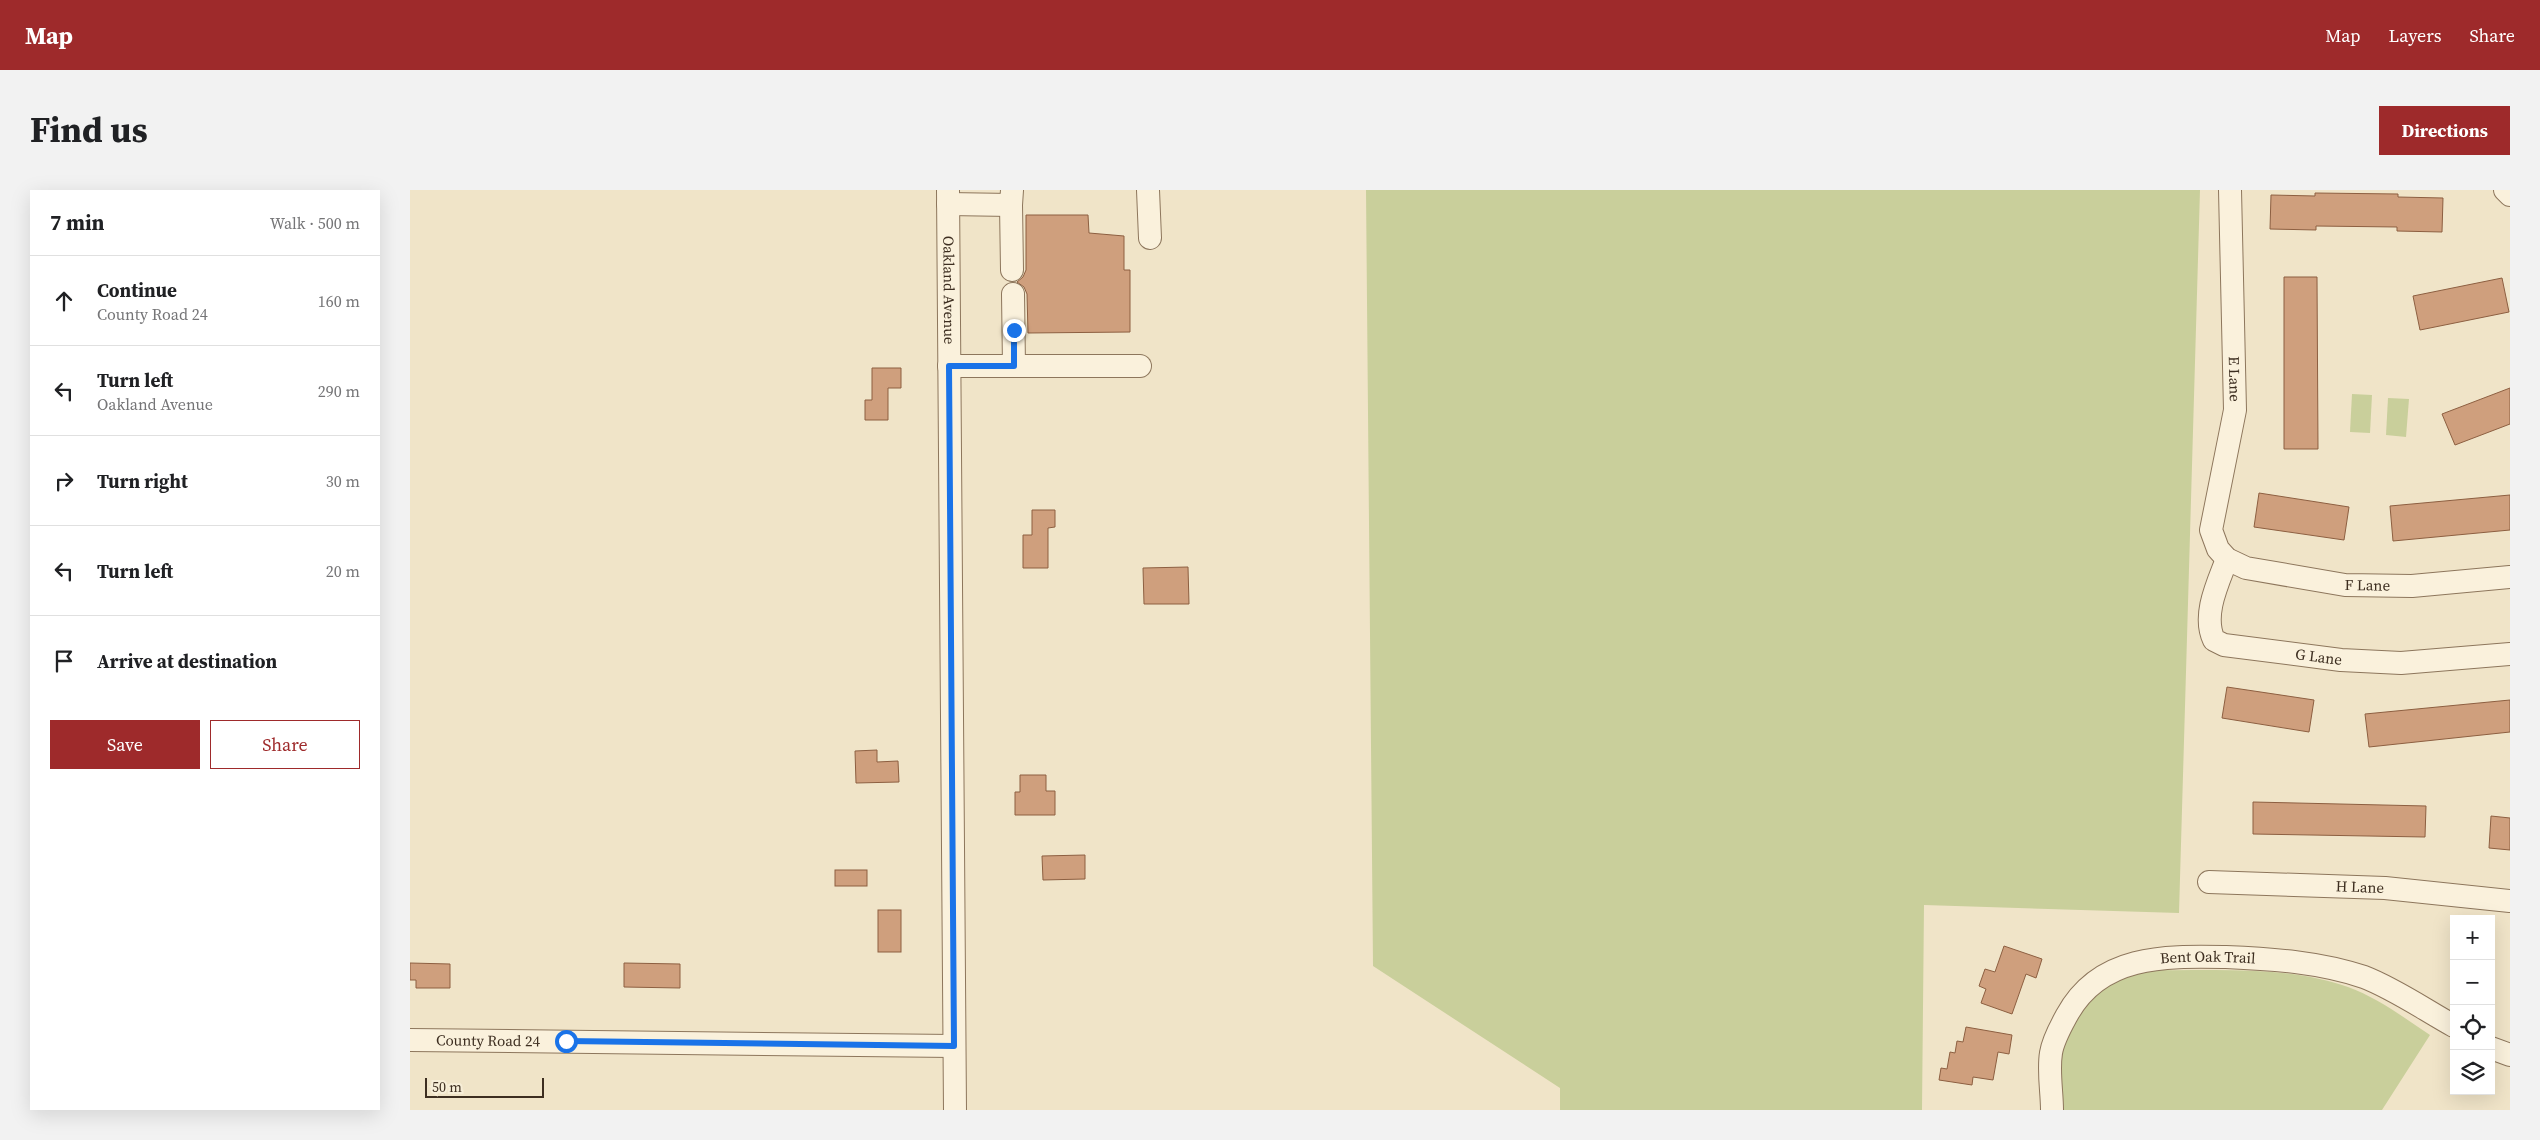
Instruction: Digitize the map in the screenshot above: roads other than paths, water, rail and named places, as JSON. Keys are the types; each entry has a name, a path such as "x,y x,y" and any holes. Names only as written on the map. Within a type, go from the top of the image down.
{"street":[{"path":"1148,190 1150,238"},
{"name":"E Lane","path":"2227,559 2218,549 2211,530 2235,410 2230,190"},
{"path":"2505,190 2510,195"},
{"path":"948,197 1012,197 1012,270"},
{"name":"Oakland Avenue","path":"948,197 955,1110"},
{"path":"1013,294 1014,366"},
{"path":"949,366 1140,366"},
{"name":"F Lane","path":"2227,559 2246,568 2345,586 2412,586 2510,577"},
{"name":"G Lane","path":"2227,559 2215,586 2209,630 2214,640 2224,645 2341,660 2401,663 2510,654"},
{"name":"H Lane","path":"2209,882 2385,888 2510,901"},
{"name":"Bent Oak Trail","path":"2052,1110 2051,1053 2060,1028 2072,1006 2096,979 2127,964 2181,956 2281,959 2322,966 2365,978 2450,1024"},
{"name":"County Road 24","path":"410,1040 954,1046"},
{"path":"2495,1049 2510,1055"}]}
